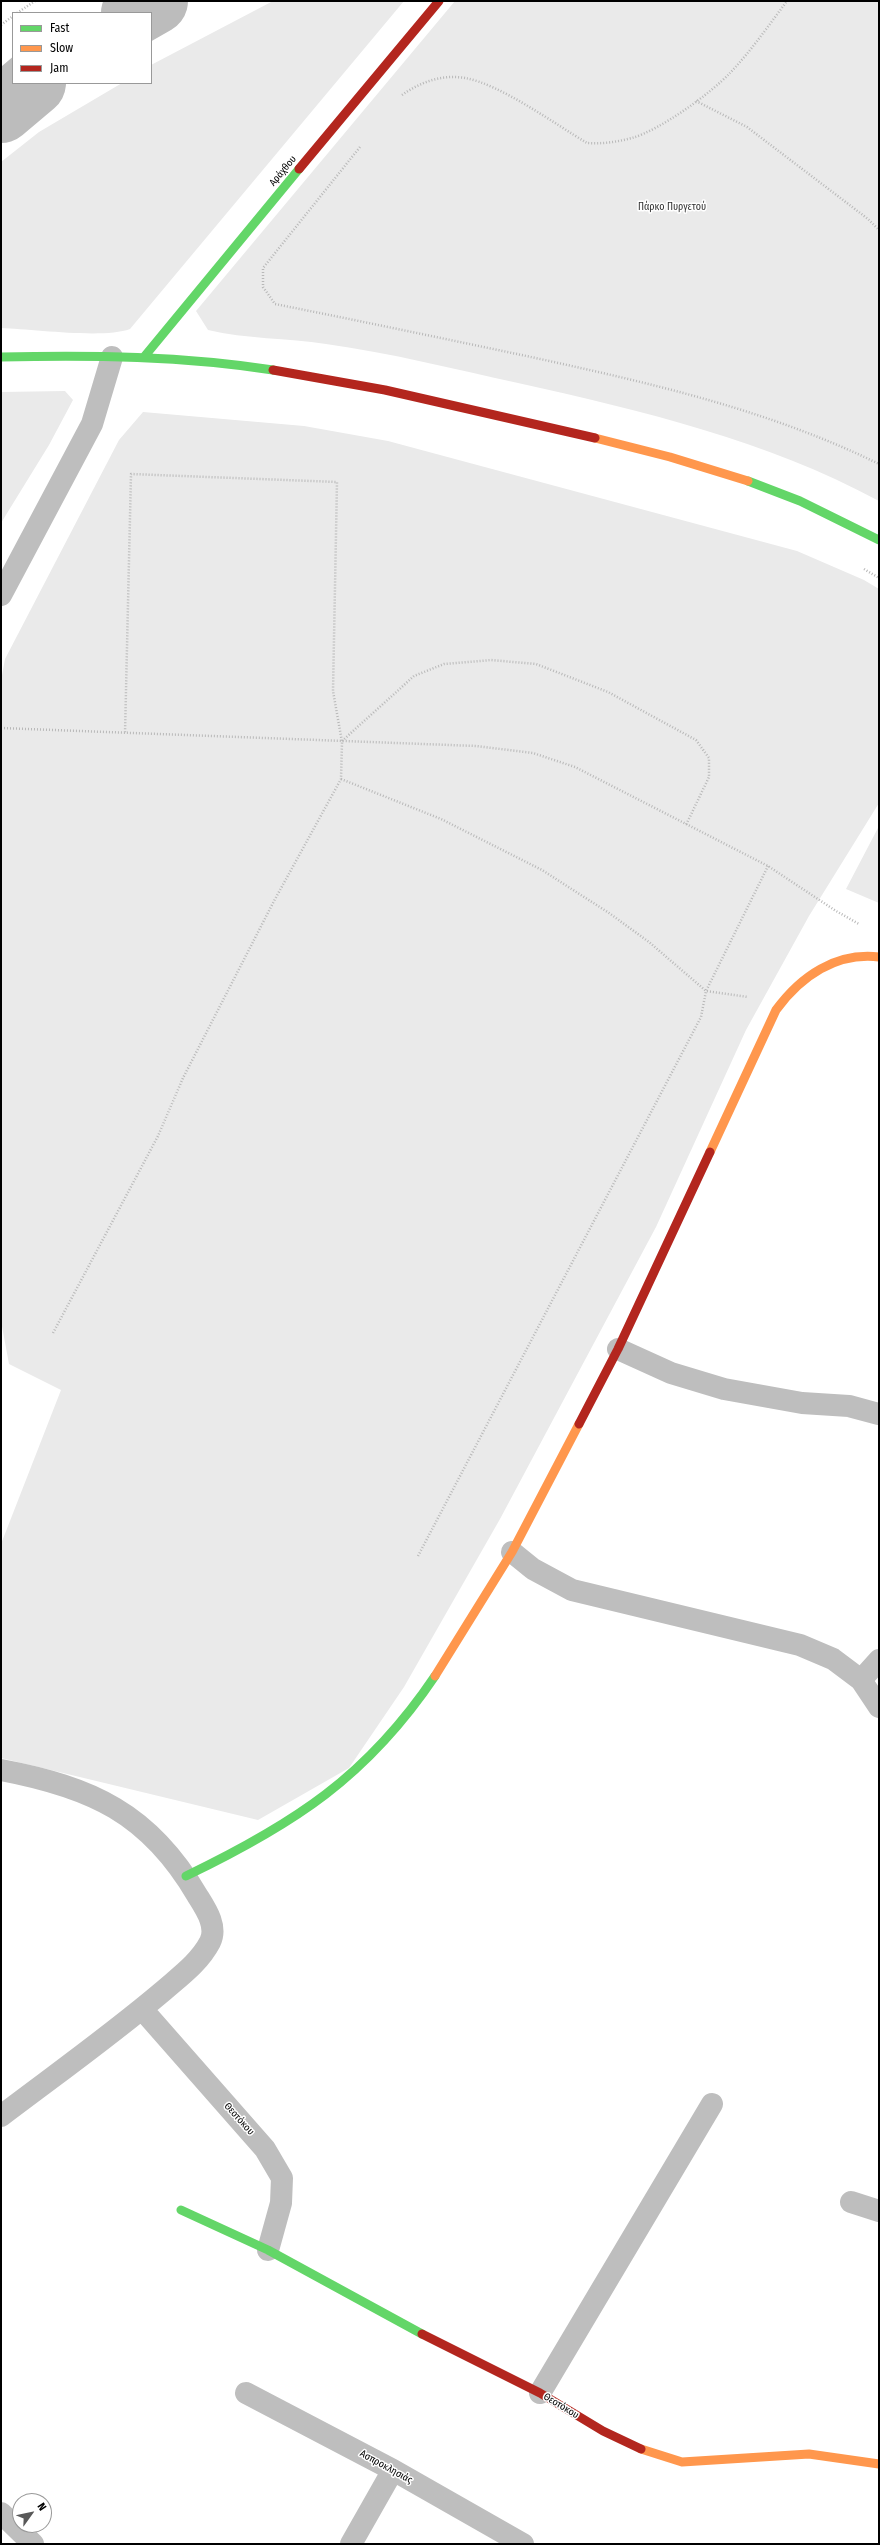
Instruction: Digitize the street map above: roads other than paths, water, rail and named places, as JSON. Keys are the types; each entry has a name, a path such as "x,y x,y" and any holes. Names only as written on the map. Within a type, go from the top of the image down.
{"street":[{"name":"Αράχθου","path":"144,357 195,293 440,1"},
{"path":"1,356 112,358 144,357 197,360 317,377 483,411 658,453 734,475 813,507 879,540"},
{"path":"1,595 92,424 112,358"},
{"path":"186,1876 250,1845 298,1816 344,1781 395,1731 434,1676 512,1552 618,1349 776,1010 785,997 798,984 839,960 858,955 879,957"},
{"path":"618,1349 671,1373 724,1389 802,1403 849,1406 879,1414"},
{"path":"512,1552 533,1569 572,1590 800,1646 833,1660 861,1680 879,1707"},
{"path":"861,1680 879,1660"},
{"path":"1,1770 48,1779 100,1799 133,1818 163,1846 186,1876 211,1918 211,1941 195,1964 142,2009 1,2116"},
{"name":"Θεοτόκου","path":"142,2009 265,2148 282,2178 281,2203 268,2250"},
{"path":"540,2393 712,2104"},
{"path":"851,2202 879,2211"},
{"name":"Θεοτόκου","path":"181,2210 268,2250 403,2325 540,2393 616,2437 648,2452 682,2462 809,2454 879,2464"},
{"name":"Ασπροκλησιάς","path":"246,2393 394,2470 523,2544"},
{"path":"351,2544 394,2470"},
{"path":"1,2513 33,2544"}],"waterway":[{"path":"136,12 155,1"},
{"path":"1,110 32,84"}],"park label":[{"name":"Πάρκο Πυργετού","path":"672,207"}]}
